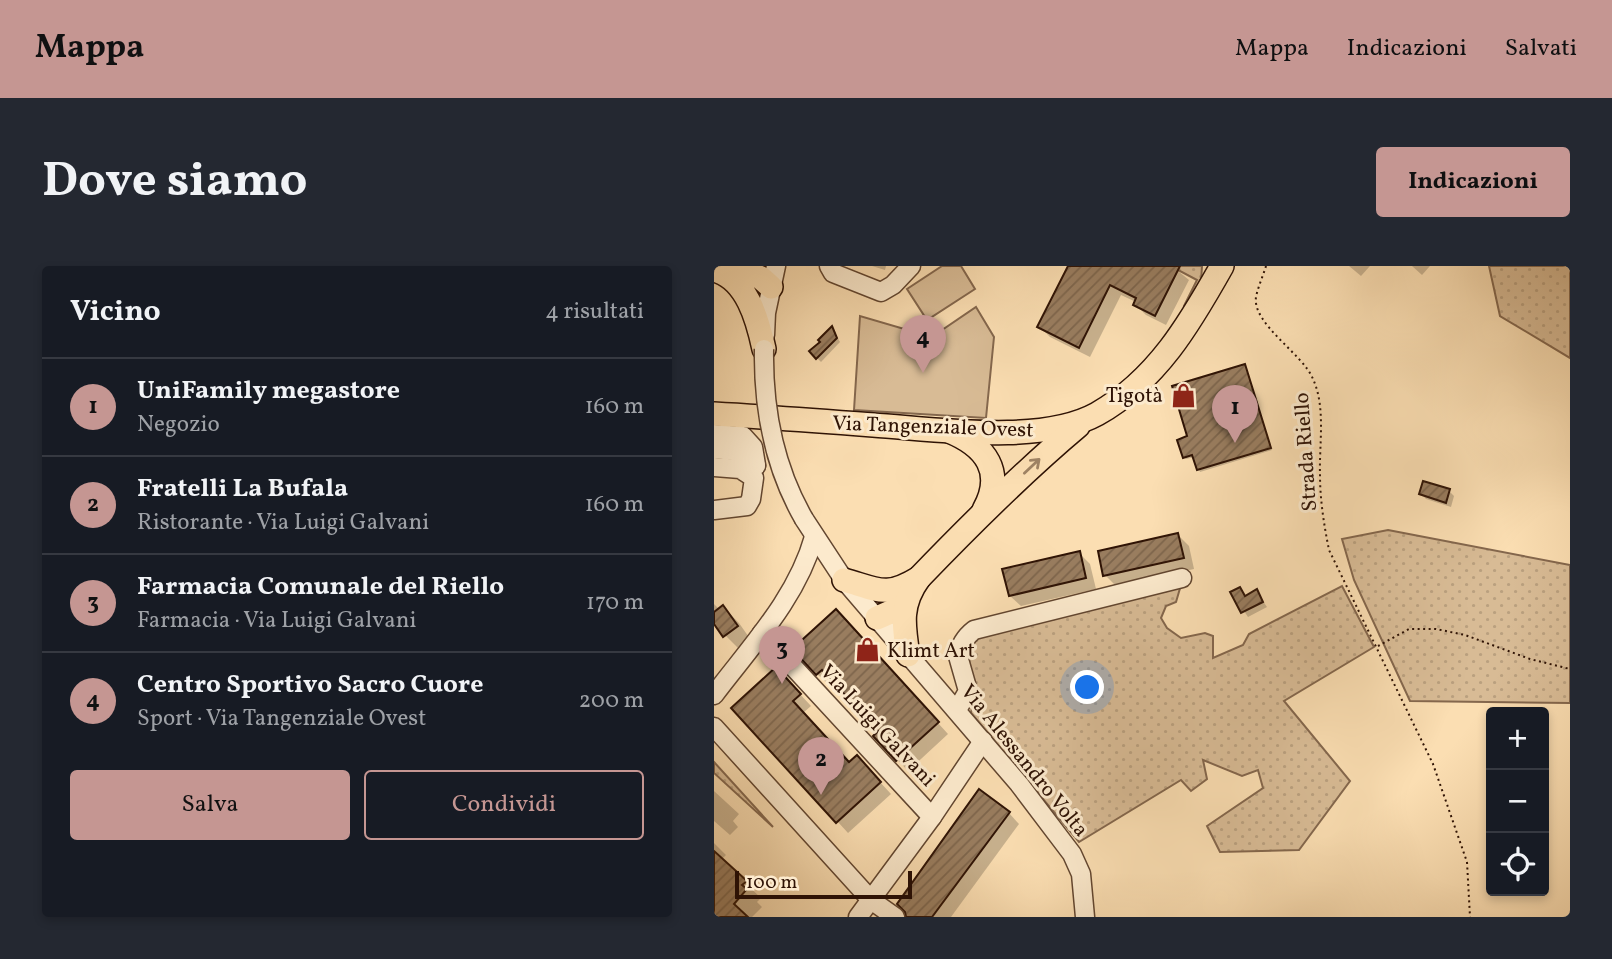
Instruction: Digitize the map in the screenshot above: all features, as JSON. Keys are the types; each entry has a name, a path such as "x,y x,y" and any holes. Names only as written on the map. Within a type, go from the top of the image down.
{"main road":[{"name":"Via Tangenziale Ovest","path":"714,414 1004,432 1047,430 1085,420 1126,394 1152,371 1178,340 1215,271"},
{"path":"730,272 761,278 773,277"},
{"path":"730,272 757,317 764,349"},
{"path":"877,618 896,599 910,590 982,513 1034,463 1085,420"},
{"path":"947,430 975,445 990,463 993,474 992,489 982,513"},
{"path":"841,576 896,599"},
{"path":"896,599 908,655"}],"street":[{"path":"830,266 833,273 881,292 893,285 911,266"},
{"name":"Via Alessandro Volta","path":"773,277 766,313 766,398 773,444 784,479 819,545 841,576 983,741 1072,854 1081,874 1085,917"},
{"path":"714,434 743,436 752,447 755,472 751,499 747,506 714,510"},
{"path":"714,449 742,452 755,472"},
{"path":"714,467 755,472"},
{"path":"714,695 808,573 819,545"},
{"path":"808,573 841,576"},
{"path":"957,710 968,691 958,656 959,650 974,630 1182,579"},
{"name":"Via Luigi Galvani","path":"762,633 932,817"},
{"path":"714,727 871,900 895,917"},
{"path":"858,917 932,817 983,741"}],"path":[{"name":"Strada Riello","path":"1266,266 1256,298 1257,309 1267,325 1304,365 1319,395 1321,491 1329,550 1433,764 1467,862 1470,917"},
{"path":"1377,646 1409,629 1436,629 1465,635 1530,659 1570,669"}],"shaded area":[{"path":"942,266 961,266 975,289 927,320 907,289"},
{"path":"1176,266 1202,266 1201,282 1188,309 1184,306 1197,280 1178,270"},
{"path":"1489,266 1570,266 1570,358 1500,316"},
{"path":"976,307 994,337 986,418 854,410 860,316 911,331 942,330"},
{"path":"1388,530 1570,565 1570,703 1410,701 1354,580 1342,539"},
{"path":"1181,585 1176,602 1166,606 1161,618 1167,628 1181,638 1205,633 1213,636 1213,658 1243,645 1249,634 1342,586 1374,647 1284,701 1350,781 1299,850 1220,852 1207,826 1263,788 1258,770 1242,776 1203,760 1207,779 1191,791 1181,780 1079,842 971,713 974,691 964,652 972,638"},
{"path":"714,762 773,827 714,773"}],"building":[{"path":"1068,266 1180,266 1155,316 1133,305 1136,298 1110,285 1079,348 1037,327"},
{"path":"832,326 837,338 816,359 809,351"},
{"path":"1245,364 1271,448 1197,470 1192,455 1183,458 1177,440 1187,436 1172,386"},
{"path":"1423,481 1450,489 1446,503 1419,494"},
{"path":"1178,533 1184,558 1103,576 1098,551"},
{"path":"1080,551 1086,578 1009,596 1002,569"},
{"path":"1240,587 1245,596 1257,589 1263,602 1241,613 1230,592"},
{"path":"723,605 738,626 723,637 714,624 714,612"},
{"path":"836,609 939,722 896,761 873,736 878,731 822,670 816,675 792,649"},
{"path":"776,667 801,694 793,701 849,762 857,755 881,782 836,823 731,708"},
{"path":"979,789 1010,812 932,917 906,917 897,904"},
{"path":"714,851 747,881 742,885 747,889 734,904 748,917 714,917"}],"place":[{"name":"Centro Sportivo Sacro Cuore","path":"923,373"},
{"name":"Tigotà","path":"1183,395"},
{"name":"UniFamily megastore","path":"1235,443"},
{"name":"Klimt Art","path":"867,650"},
{"name":"Farmacia Comunale del Riello","path":"782,684"},
{"name":"Fratelli La Bufala","path":"821,795"}]}
